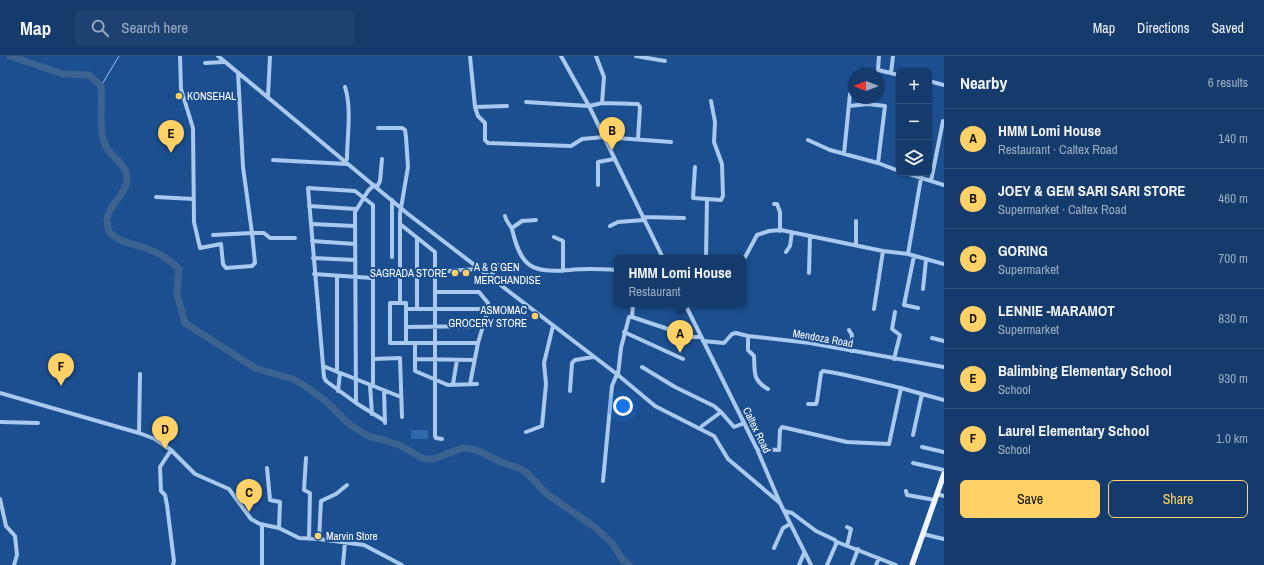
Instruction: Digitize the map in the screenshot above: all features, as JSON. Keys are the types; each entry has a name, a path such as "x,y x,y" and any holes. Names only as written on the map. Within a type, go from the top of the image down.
{"main road":[{"path":"912,565 944,474"}],"street":[{"path":"180,56 181,89 193,128 194,222 199,247 202,248 221,244 223,264 226,268 254,265 252,233 243,166 238,73"},
{"path":"218,56 400,207 655,406 714,436 728,459 780,503"},
{"path":"268,98 270,56"},
{"path":"470,56 475,107 478,116 485,123 485,140 488,143 571,146 582,139 604,137 672,142"},
{"path":"561,56 589,106 661,255"},
{"path":"596,56 604,77 602,103"},
{"path":"636,56 645,56 665,61"},
{"path":"879,56 878,70 896,74"},
{"path":"891,73 893,56"},
{"path":"205,63 225,62"},
{"path":"932,82 944,85"},
{"path":"345,87 347,95 346,163"},
{"path":"695,167 693,198 721,200 723,196 722,164 714,142 715,122 711,101"},
{"path":"526,102 589,106 602,103 639,105 638,139"},
{"path":"844,154 849,106 868,104 885,106 878,163"},
{"path":"475,107 507,106"},
{"path":"931,181 944,121"},
{"path":"378,128 402,128 405,130 408,166 400,207 400,303"},
{"path":"808,140 830,150 878,163 896,170"},
{"path":"356,404 356,209 363,198 380,181 382,159"},
{"path":"598,185 598,162 614,159"},
{"path":"272,160 346,163"},
{"path":"915,176 944,185"},
{"path":"908,254 921,178"},
{"path":"372,414 374,360 372,278 373,205 355,191 308,188 314,274 323,366 326,381 356,404 372,414 385,422 384,391"},
{"path":"156,197 194,199"},
{"path":"706,255 707,199"},
{"path":"392,200 392,257"},
{"path":"774,204 777,204 779,208 780,230"},
{"path":"309,206 356,209"},
{"path":"505,216 506,222 512,228 512,237 520,255 534,269 551,272 569,270 614,270"},
{"path":"610,226 618,222 643,219 684,218"},
{"path":"512,228 522,221 536,220"},
{"path":"856,221 856,245"},
{"path":"310,224 355,226"},
{"path":"400,224 434,250 436,272 435,436 436,438 442,439"},
{"path":"746,255 757,235 780,230 883,251 908,254 944,264"},
{"path":"786,252 790,246 792,232"},
{"path":"213,235 264,233 270,238 295,238"},
{"path":"809,272 810,236"},
{"path":"554,237 563,241 563,271"},
{"path":"417,238 417,309"},
{"path":"312,241 355,244"},
{"path":"874,309 883,251"},
{"path":"914,256 904,305 918,308"},
{"path":"313,258 355,260"},
{"path":"922,289 926,260"},
{"path":"490,278 497,265 506,265"},
{"path":"436,272 478,269"},
{"path":"314,274 336,277 372,278"},
{"path":"336,277 339,372 338,390"},
{"path":"436,292 481,292 488,303 488,309 478,343 470,384"},
{"path":"406,343 406,303 390,303 390,343 406,343 478,343"},
{"path":"603,481 612,386 617,375 627,320 632,316 633,307"},
{"name":"Caltex Road","path":"686,307 757,449 780,503 811,565"},
{"path":"406,309 488,309"},
{"path":"894,359 900,335 892,329 896,312"},
{"path":"632,316 692,337 702,339"},
{"path":"406,327 483,326"},
{"path":"526,432 542,426 546,384 544,363 553,326"},
{"path":"849,330 852,335 851,351"},
{"path":"624,332 683,359"},
{"name":"Mendoza Road","path":"702,339 724,343 734,333 810,343 894,359 944,366"},
{"path":"748,336 748,350 754,356 756,379 759,384 768,389"},
{"path":"932,338 944,341"},
{"path":"415,343 415,371 448,384 477,384"},
{"path":"570,391 572,363 575,360 593,357"},
{"path":"374,360 400,358 402,417"},
{"path":"415,360 474,360"},
{"path":"453,384 457,360"},
{"path":"323,366 401,398"},
{"path":"642,368 721,412 734,427 744,423"},
{"path":"808,404 816,404 823,371 901,388 944,400"},
{"path":"139,433 140,374"},
{"path":"757,449 779,450 780,430 782,427 848,442 889,444 901,388"},
{"path":"0,393 139,433 155,440 171,450 196,474 229,489 251,519 262,524 279,528 299,538 364,545 402,565"},
{"path":"914,435 922,394"},
{"path":"702,426 721,412"},
{"path":"0,422 38,422"},
{"path":"922,447 944,452"},
{"path":"171,450 163,459 160,467 160,491 165,495 167,505 174,561 173,565"},
{"path":"306,458 304,490 310,493 309,538"},
{"path":"913,463 944,470"},
{"path":"267,468 270,500 280,502 279,528"},
{"path":"319,539 321,500 336,494 347,485"},
{"path":"906,491 907,494 935,500"},
{"path":"937,494 944,496"},
{"path":"0,499 6,526 15,536 17,556 14,565"},
{"path":"784,511 792,513 816,531 835,540 836,543 858,549 896,565"},
{"path":"262,524 262,565"},
{"path":"774,548 782,528 790,524"},
{"path":"847,527 851,529 847,546"},
{"path":"923,534 944,539"},
{"path":"343,565 345,542"},
{"path":"827,565 836,543"},
{"path":"852,565 858,549"},
{"path":"800,565 804,553"},
{"path":"876,565 879,558"}],"shaded area":[{"path":"411,430 428,430 428,439 411,439"}],"waterway":[{"path":"10,56 63,74 89,75 101,86 101,127 105,143 108,150 125,169 127,179 123,191 109,213 107,219 109,232 122,241 159,254 179,269 177,294 185,323 255,368 293,379 302,384 326,401 350,425 370,437 399,445 424,459 434,459 462,448 481,452 501,462 519,468 527,473 547,494 596,528 612,543 623,560 629,565"},
{"path":"101,86 119,56"}],"place":[{"name":"KONSEHAL","path":"179,96"},
{"name":"JOEY & GEM SARI SARI STORE","path":"612,150"},
{"name":"Balimbing Elementary School","path":"171,153"},
{"name":"SAGRADA STORE","path":"455,273"},
{"name":"A & G GEN MERCHANDISE","path":"466,273"},
{"name":"ASMOMAC GROCERY STORE","path":"535,316"},
{"name":"HMM Lomi House","path":"680,353"},
{"name":"Laurel Elementary School","path":"61,386"},
{"name":"LENNIE -MARAMOT","path":"165,449"},
{"name":"GORING","path":"249,512"},
{"name":"Marvin Store","path":"318,536"}]}
